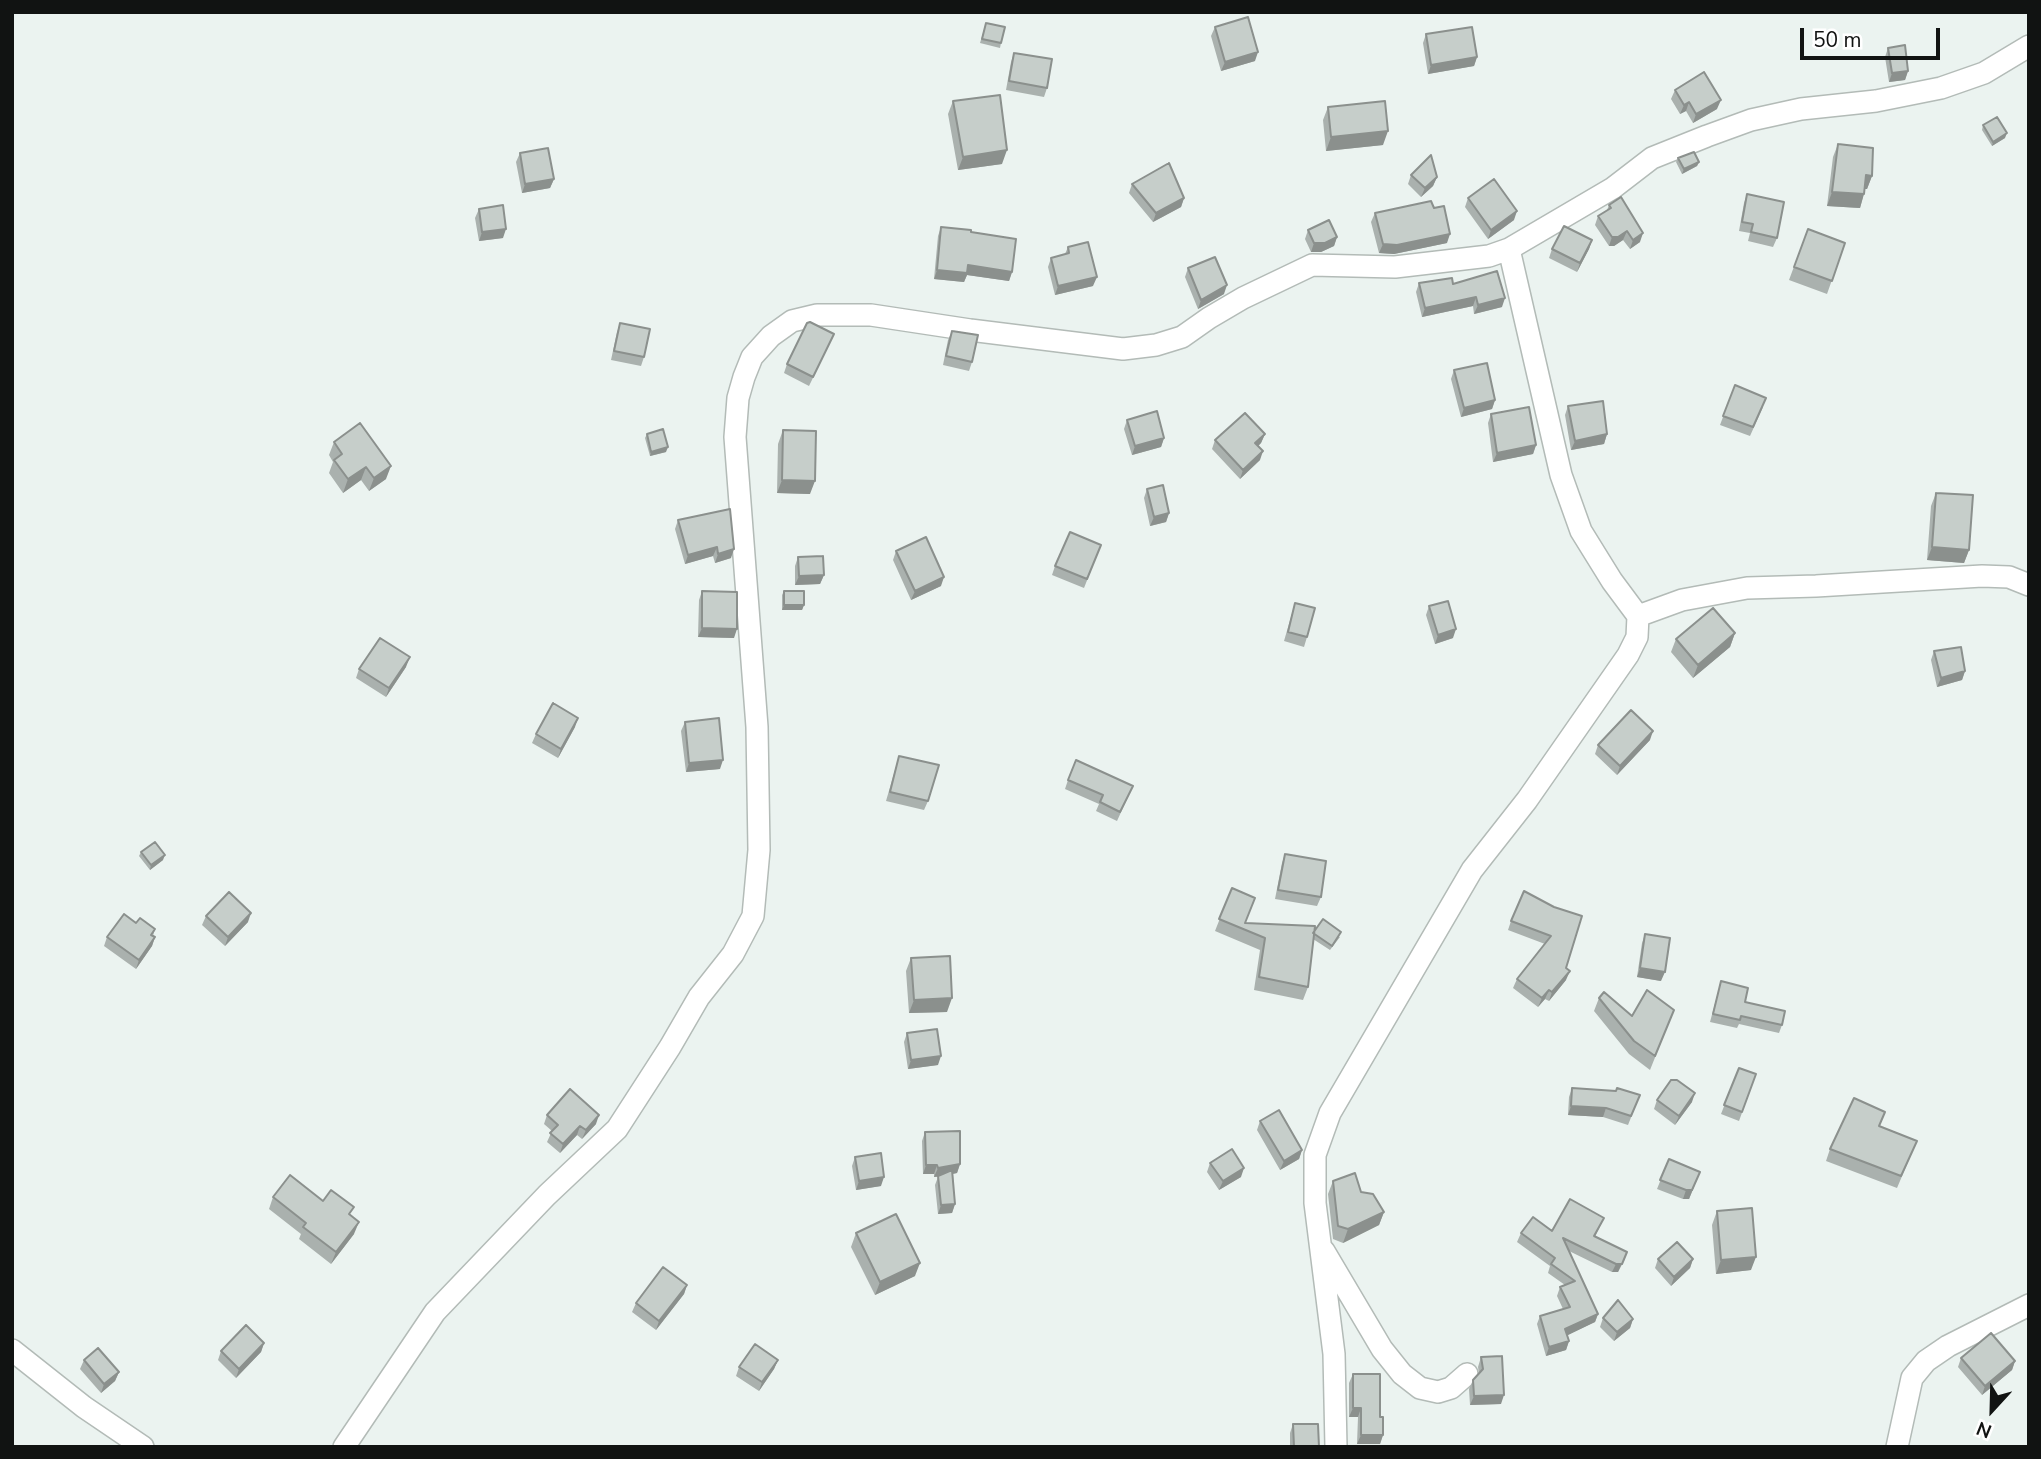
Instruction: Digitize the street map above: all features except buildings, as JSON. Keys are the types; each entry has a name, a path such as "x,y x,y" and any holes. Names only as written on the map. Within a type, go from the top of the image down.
{"street":[{"path":"344,1447 435,1312 547,1195 617,1129 699,997 733,954 753,916 759,850 757,727 735,437 738,398 744,377 752,357 771,336 792,321 817,315 870,315 1124,349 1156,345 1182,337 1243,298 1312,265 1395,267 1489,256 1509,248 1612,188 1651,158 1751,120 1941,88 1984,73 2029,46"},
{"path":"1336,1447 1334,1354 1315,1203 1315,1155 1330,1114 1472,870 1527,800 1628,655 1637,637 1639,616 1612,581 1581,531 1561,475 1509,248"},
{"path":"1639,616 1682,600 1746,588 1982,576 2009,577 2029,585"},
{"path":"1320,1245 1382,1349 1402,1374 1420,1388 1438,1392 1451,1388 1467,1374"},
{"path":"1897,1447 1912,1378 1926,1361 1948,1346 2029,1305"},
{"path":"12,1350 84,1407 143,1447"}]}
